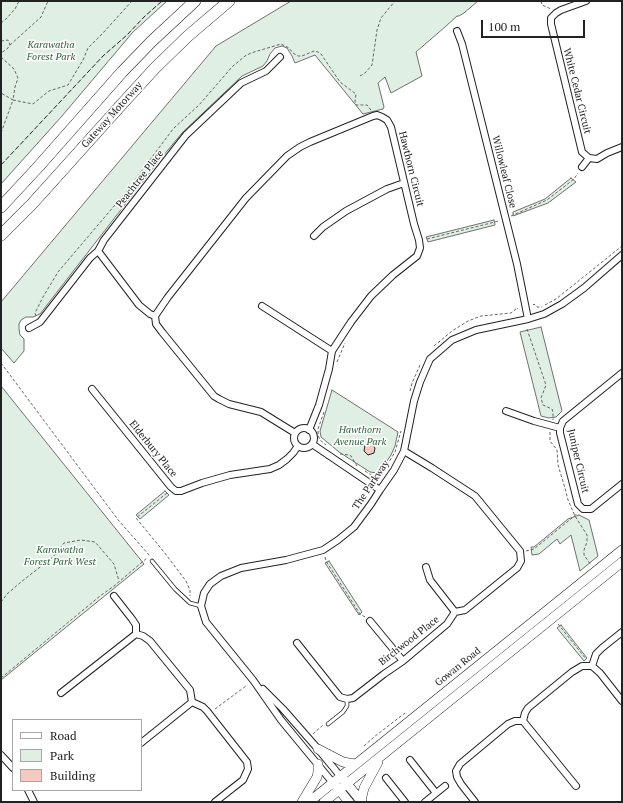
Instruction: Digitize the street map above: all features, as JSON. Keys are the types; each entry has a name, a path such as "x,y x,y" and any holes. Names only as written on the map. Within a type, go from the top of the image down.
{"highway":[{"name":"Gateway Motorway","path":"1,207 152,40 195,1"},
{"name":"Gateway Motorway","path":"1,235 37,199 155,68 188,36 229,1"}],"main road":[{"name":"Gowan Road","path":"340,781 355,764 622,550"},
{"name":"Gowan Road","path":"309,802 340,781 381,757 622,562"},
{"path":"318,749 343,762 355,764"},
{"path":"361,801 364,788 381,757"},
{"path":"302,802 317,777 318,764"},
{"path":"340,781 361,801"},
{"path":"324,802 339,790 340,781"},
{"path":"339,790 349,802"}],"street":[{"path":"556,13 586,1"},
{"name":"White Cedar Circuit","path":"556,13 551,18 551,24 582,152 588,158"},
{"name":"Willowleaf Close","path":"457,32 462,44 517,264 528,319"},
{"name":"Peachtree Place","path":"29,328 40,322 90,258 98,251 104,240 186,135 241,83 266,71 280,57"},
{"name":"Hawthorn Circuit","path":"309,430 319,405 329,369 332,351 351,322 371,296 393,275 417,256 420,248 391,127 384,118 377,115 373,116"},
{"path":"295,433 261,412 229,404 214,396 156,324 155,316 168,297 246,198 287,156 310,142 373,116"},
{"path":"582,167 588,158 597,159 622,147"},
{"path":"314,236 323,227 346,211 387,189 404,183"},
{"path":"98,251 139,305 155,316"},
{"name":"The Parkway","path":"201,606 204,593 210,584 221,576 240,568 286,560 323,550 354,527 394,470 404,451 414,401 430,359 452,340 476,330 528,319 544,314 562,304 584,288 622,255"},
{"path":"262,306 332,351"},
{"name":"Juniper Circuit","path":"622,373 563,420 560,428 578,504 583,509 591,509 622,484"},
{"name":"Elderbury Place","path":"92,389 173,489 176,490 181,491 230,475 270,469 287,459 298,446"},
{"path":"506,411 560,428"},
{"path":"305,428 309,430 314,436 312,444 305,448 298,446 294,440 295,433 305,428"},
{"path":"312,444 380,490"},
{"path":"404,451 475,496 520,551"},
{"name":"Birchwood Place","path":"347,699 353,698 403,661 447,624 455,612 465,610 517,568 522,561 520,551"},
{"path":"426,567 430,580 455,612"},
{"path":"114,596 136,625 136,634"},
{"path":"201,606 206,622 254,680 281,720 318,764 340,781"},
{"path":"370,621 403,661"},
{"path":"592,666 596,654 622,632"},
{"path":"61,693 136,634"},
{"path":"136,634 143,636 150,641 190,690 192,702"},
{"path":"297,643 340,697 347,699"},
{"path":"576,786 524,721 525,713 528,708 572,672 582,666 592,666 600,673 622,701"},
{"path":"254,680 284,709 318,749 340,781"},
{"path":"192,702 203,707 207,711 247,762 248,769 243,780 215,802"},
{"path":"142,742 192,702"},
{"path":"475,802 457,778 456,771 460,764 508,724 515,721 524,721"},
{"path":"1,755 12,767"},
{"path":"410,760 436,793"},
{"path":"386,778 405,802"},
{"path":"425,802 445,786"},
{"path":"28,791 34,802"}],"lane":[{"path":"152,561 175,590 190,603 201,606"},
{"path":"328,724 343,712 347,706 347,699"}],"path":[{"path":"1,23 15,10 19,1"},
{"path":"1,53 41,17 48,1"},
{"path":"1,93 13,100 32,104 49,91 68,85 83,60 88,48 132,1"},
{"path":"360,76 372,65 377,30 381,18 395,1"},
{"path":"541,1 542,5 556,13"},
{"path":"1,41 8,40 10,45"},
{"path":"40,322 35,313 58,272 126,192 174,129 199,105 232,67 245,56 281,44 289,48 293,54 298,56 314,51 318,52 321,54 340,82 356,94 354,102 356,105 367,105 373,116"},
{"path":"1,57 14,69 18,78 13,100 1,133"},
{"path":"425,240 496,222 547,200 574,179 582,167"},
{"path":"430,350 452,331 468,321 481,316 510,313 516,308 531,307 534,304 541,308 556,299 622,246"},
{"path":"336,367 346,341"},
{"path":"408,397 419,365 423,360"},
{"path":"1,364 119,520 150,556 152,561"},
{"path":"325,409 318,429 318,435 320,440 326,446"},
{"path":"364,470 373,476 381,475 395,452 401,432"},
{"path":"339,454 352,456 359,467"},
{"path":"173,489 136,518 186,581 190,590 190,603"},
{"path":"520,551 534,549 583,509"},
{"path":"1,602 20,582 53,557 64,543 81,540 95,542 114,564 119,582"},
{"path":"323,550 326,561 360,614 370,621"},
{"path":"1,678 150,556"},
{"path":"558,624 592,666"},
{"path":"207,711 216,709 246,686"}],"green space":[{"name":"Karawatha Forest Park","path":"1,1 167,1 133,32 62,116 1,184"},
{"path":"291,1 478,1 464,13 457,16 416,52 422,76 391,93 385,77 378,83 384,107 383,109 363,114 315,55 295,63 287,48 282,46 275,48 263,66 242,76 182,133 40,314 33,317 26,317 21,320 19,329 20,335 24,339 24,351 14,363 1,348 1,302 216,46"},
{"path":"571,178 576,182 548,203 513,216 513,212 545,199"},
{"path":"494,220 495,225 428,242 426,237"},
{"path":"541,327 562,411 556,417 549,418 541,416 520,332"},
{"name":"Karawatha Forest Park West","path":"1,386 144,564 1,680"},
{"name":"Hawthorn Avenue Park","path":"332,390 398,432 395,446 391,455 377,473 370,472 339,452 321,437 320,431"},
{"path":"165,491 169,495 140,519 136,515"},
{"path":"579,515 589,520 598,556 580,571 571,535 560,544 557,539 539,554 532,555 531,547 534,547 568,519"},
{"path":"329,561 362,612 359,615 325,563"},
{"path":"561,625 587,658 584,661 557,628"}],"building":[{"path":"371,443 375,448 374,453 368,455 364,451 365,445"}],"fence":[{"path":"1,165 103,56 162,1"}]}
